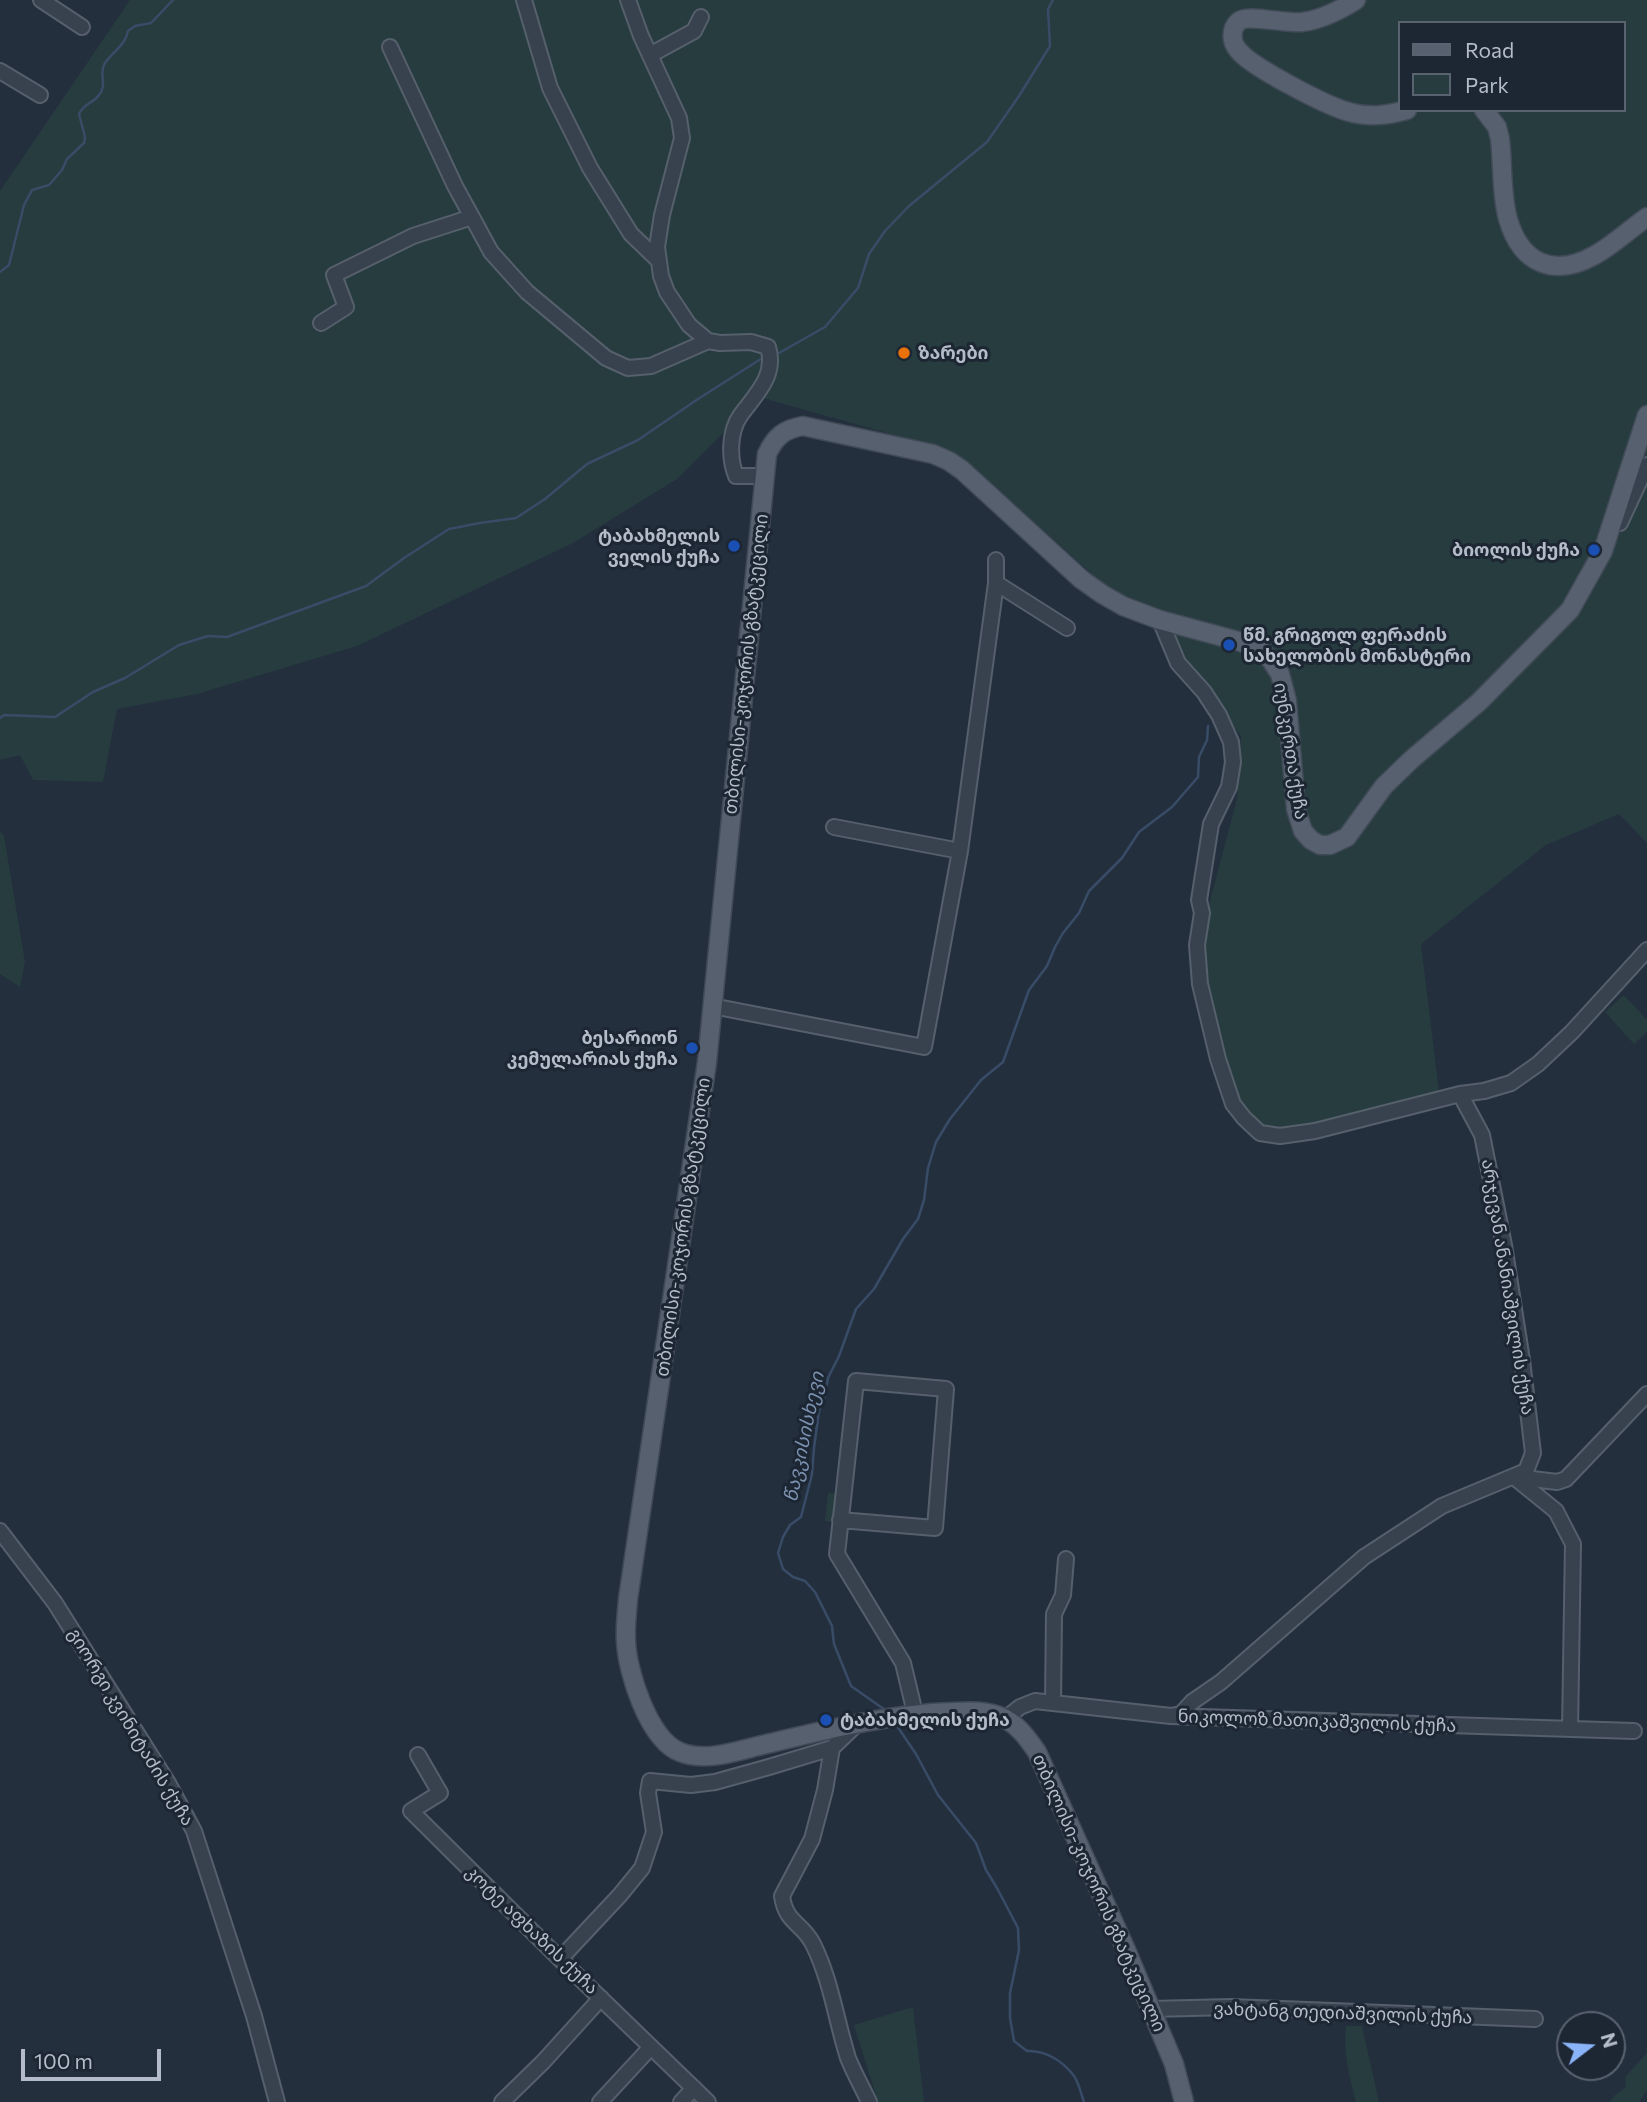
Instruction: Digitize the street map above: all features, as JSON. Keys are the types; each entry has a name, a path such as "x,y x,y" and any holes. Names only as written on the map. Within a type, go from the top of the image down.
{"main road":[{"path":"1356,0 1343,8 1305,22 1288,23 1248,18 1239,21 1232,36 1236,48 1244,57 1271,75 1348,112 1368,116 1398,112"},
{"path":"1486,112 1497,127 1500,139 1507,216 1520,247 1532,259 1558,267 1582,261 1596,255 1647,217"},
{"name":"იუნკერთა ქუჩა","path":"764,476 767,454 773,441 784,431 803,426 933,454 949,461 976,481 1081,579 1123,606 1160,620 1238,640 1259,649 1271,660 1280,674 1287,701 1296,809 1303,831 1320,845 1330,845 1346,836 1384,786 1479,702 1570,610 1602,551 1647,415"},
{"name":"თბილისი-კოჯორის გზატკეცილი","path":"764,476 707,1062 628,1599 626,1642 632,1674 642,1704 656,1731 678,1752 692,1756 729,1753 899,1716 975,1712 1005,1719 1024,1734 1037,1752 1151,2009 1174,2064 1184,2102"}],"street":[{"path":"41,0 82,27"},
{"path":"524,0 550,88 590,168 631,234 659,261"},
{"path":"628,0 679,118 682,138 662,215 657,247 661,276 673,302 690,325 708,341 720,344 751,342 768,347 772,358 767,377 755,399 738,418 732,437 731,457 736,476 764,476"},
{"path":"650,55 694,31 701,17"},
{"path":"390,47 455,186 491,251 527,292 606,358 628,368 651,366 708,341"},
{"path":"0,71 40,95"},
{"path":"321,323 346,307 334,275 413,236 472,217"},
{"path":"1602,551 1619,524 1647,465"},
{"path":"712,1006 924,1047 960,851 996,583 996,559"},
{"path":"996,583 1067,628"},
{"path":"1160,620 1178,663 1205,692 1231,742 1234,762 1229,787 1211,824 1199,900 1202,913 1197,945 1200,984 1218,1059 1233,1104 1260,1133 1280,1136 1315,1131 1511,1083 1538,1065 1572,1032 1647,950"},
{"path":"834,827 960,851"},
{"name":"არჯევან ანანიაშვილის ქუჩა","path":"1460,1094 1482,1135 1504,1245 1522,1360 1533,1453 1526,1471 1514,1477"},
{"path":"840,1520 935,1528 946,1389 856,1381 840,1520 837,1554 903,1663 899,1716"},
{"path":"1171,1716 1181,1714 1192,1702 1221,1682 1364,1557 1441,1506 1514,1477 1558,1482 1566,1479 1647,1394"},
{"path":"1514,1477 1556,1511 1573,1544 1570,1729"},
{"name":"გიორგი კვინიტაძის ქუჩა","path":"0,1531 55,1602 168,1783 194,1831 254,2015 276,2102"},
{"path":"1053,1703 1054,1614 1063,1595 1066,1559"},
{"name":"ნიკოლოზ მათიკაშვილის ქუჩა","path":"1005,1719 1020,1707 1035,1701 1171,1716 1634,1731"},
{"path":"560,1959 642,1868 654,1832 648,1793 650,1781 691,1785 715,1782 832,1748 858,1724"},
{"path":"832,1748 825,1790 812,1839 782,1896 788,1916 807,1934 814,1946 849,2059 869,2102"},
{"name":"კოტე აფხაზის ქუჩა","path":"418,1755 440,1793 411,1811 708,2102"},
{"path":"502,2102 543,2062 601,1998"},
{"name":"ვახტანგ თედიაშვილის ქუჩა","path":"1151,2009 1231,2007 1535,2019"},
{"path":"600,2102 651,2047"},
{"path":"681,2102 694,2088"}],"green space":[{"path":"130,0 1647,0 1647,843 1619,814 1546,845 1421,944 1439,1092 1314,1129 1260,1129 1234,1104 1211,1021 1201,945 1237,799 1241,736 1172,646 957,455 759,397 677,479 573,543 357,646 197,694 117,709 103,782 33,780 20,755 0,760 0,191"},
{"path":"0,832 4,836 25,962 20,987 0,974"},
{"path":"1624,995 1647,1020 1647,1032 1634,1044 1605,1012"},
{"path":"828,1493 842,1494 839,1523 825,1521"},
{"path":"913,2007 924,2102 878,2102 854,2025"},
{"path":"1346,2026 1362,2026 1379,2102 1356,2102 1346,2055"},
{"path":"1647,2053 1647,2090 1639,2102 1610,2102 1626,2087 1626,2076"}],"waterway":[{"path":"0,272 9,265 24,205 32,190 49,185 62,170 67,159 84,143 79,114 102,91 102,71 105,63 122,45 128,31 135,26 151,23 173,0"},
{"path":"779,353 825,327 858,288 869,254 885,231 909,206 987,142 1050,46 1048,9 1053,0"},
{"path":"0,718 4,715 55,717 93,692 125,678 179,645 208,636 227,637 366,586 449,529 516,518 545,499 587,464 638,440 764,357"},
{"name":"წავკისისხევი","path":"888,1712 851,1686 834,1644 832,1626 815,1592 805,1581 793,1577 783,1569 778,1553 790,1525 801,1517 812,1474 819,1411 828,1378 856,1309 874,1289 918,1219 936,1142 950,1119 981,1080 1003,1062 1029,990 1047,966 1055,947 1079,913 1089,891 1122,858 1139,832 1172,807 1198,777 1199,757 1207,740 1208,726"},
{"name":"წავკისისხევი","path":"895,1723 916,1754 938,1795 976,1843 986,1870 1018,1928 1019,1950 1010,1993 1014,2041 1027,2051 1053,2057 1065,2066 1076,2079 1084,2102"}],"place":[{"name":"ზარები","path":"904,353"},
{"name":"ტაბახმელის ველის ქუჩა","path":"734,546"},
{"name":"ბიოლის ქუჩა","path":"1594,550"},
{"name":"წმ. გრიგოლ ფერაძის სახელობის მონასტერი","path":"1229,645"},
{"name":"ბესარიონ კემულარიას ქუჩა","path":"692,1048"},
{"name":"ტაბახმელის ქუჩა","path":"826,1720"}]}
